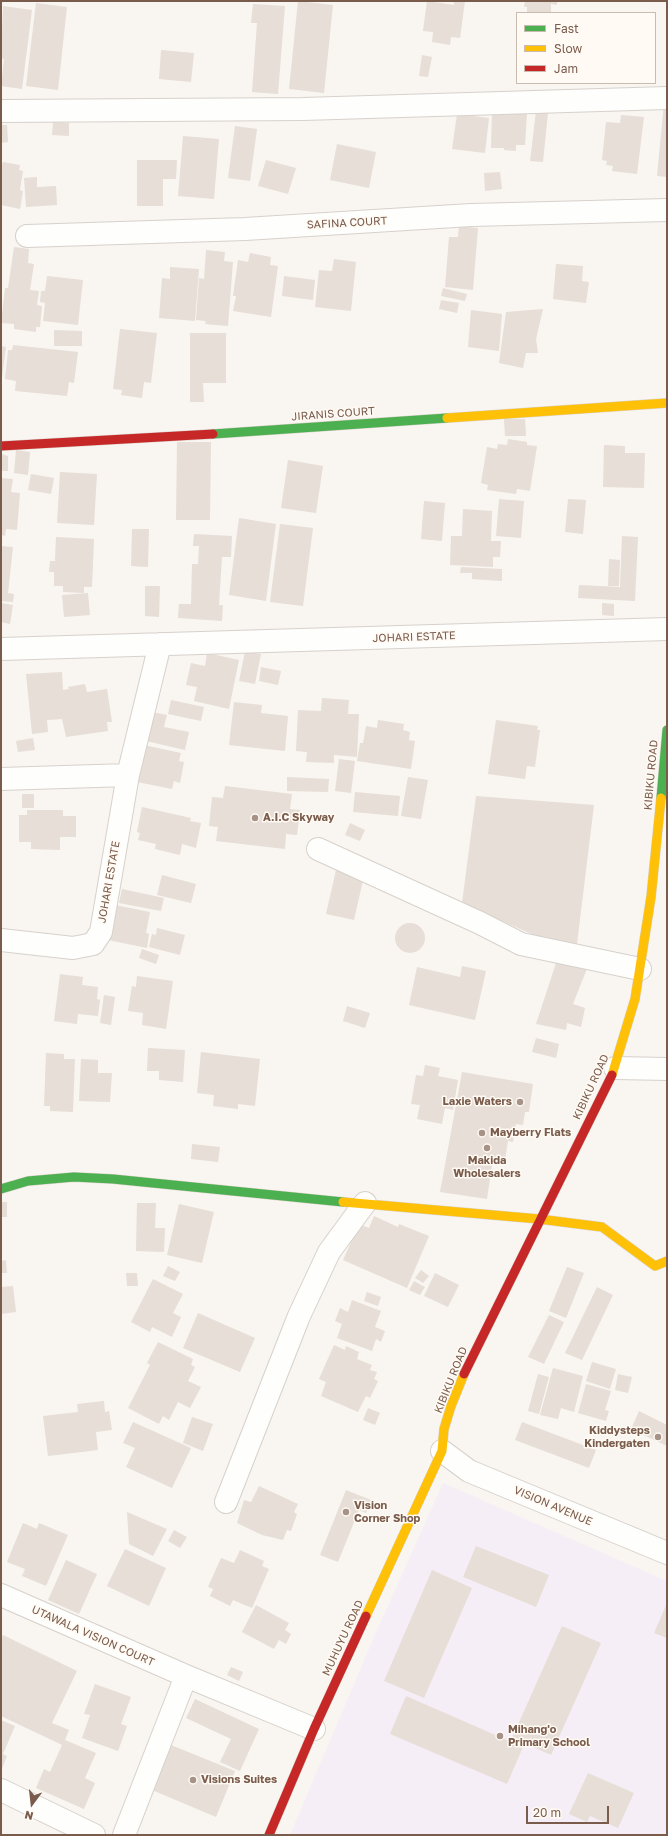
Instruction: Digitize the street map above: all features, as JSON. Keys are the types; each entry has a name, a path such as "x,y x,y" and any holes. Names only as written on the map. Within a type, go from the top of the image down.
{"street":[{"path":"1,111 303,109 667,98"},
{"name":"SAFINA COURT","path":"28,236 245,229 471,215 667,210"},
{"name":"JIRANIS COURT","path":"1,446 309,428 667,403"},
{"name":"JOHARI ESTATE","path":"1,649 667,629"},
{"name":"JOHARI ESTATE","path":"1,940 73,948 93,944 101,932 128,775 160,644"},
{"name":"KIBIKU ROAD","path":"442,1451 444,1429 450,1406 468,1365 615,1068 635,999 640,969 651,897 667,730"},
{"path":"1,779 128,775"},
{"path":"318,849 480,923 521,944 640,969"},
{"path":"615,1068 667,1069"},
{"path":"1,1189 28,1180 74,1177 113,1179 540,1219 602,1227 654,1266 667,1261"},
{"path":"226,1502 302,1309 329,1252 365,1203"},
{"name":"VISION AVENUE","path":"442,1451 469,1471 667,1553"},
{"name":"MUHUYU ROAD","path":"269,1835 314,1729 442,1451"},
{"name":"UTAWALA VISION COURT","path":"1,1595 186,1676 314,1729"},
{"path":"124,1835 186,1676"},
{"path":"1,1790 94,1835"}],"shaded area":[{"name":"Mihang'o Primary School","path":"443,1483 667,1581 667,1835 290,1835 374,1637"}],"building":[{"path":"298,1 333,5 324,93 289,89"},
{"path":"427,1 454,5 454,1 465,1 460,38 451,37 450,45 432,42 433,32 423,31"},
{"path":"525,1 557,1 557,5 551,4 551,12 527,12 527,7 524,7"},
{"path":"36,3 67,7 58,90 26,86"},
{"path":"253,4 285,6 278,94 252,92 257,23 251,23"},
{"path":"3,6 32,10 22,89 1,86 4,59 1,58"},
{"path":"161,50 194,53 191,82 159,79"},
{"path":"422,55 432,57 428,77 419,76"},
{"path":"664,103 667,104 667,177 657,176"},
{"path":"536,111 548,113 543,162 530,161"},
{"path":"492,112 527,113 525,145 516,145 516,151 504,150 504,148 491,148"},
{"path":"457,114 489,118 485,153 452,149"},
{"path":"621,115 644,117 637,174 612,171 613,166 606,165 607,161 602,160 606,122 620,123"},
{"path":"53,122 69,123 69,136 52,135"},
{"path":"1,125 7,125 8,142 1,143"},
{"path":"235,126 257,129 250,181 228,178"},
{"path":"183,136 219,139 214,199 178,196"},
{"path":"337,144 376,152 369,188 330,180"},
{"path":"137,160 177,160 176,179 163,179 163,206 137,206"},
{"path":"266,160 296,168 288,194 258,186"},
{"path":"3,162 20,165 19,170 23,171 20,190 23,191 20,209 1,205 1,168"},
{"path":"500,172 502,189 485,191 484,173"},
{"path":"37,177 37,187 56,186 57,205 26,207 24,178"},
{"path":"459,226 478,228 473,290 445,287 449,237 458,237"},
{"path":"14,247 29,249 28,263 34,264 30,290 39,291 37,305 42,306 40,327 36,327 36,332 14,329 14,324 1,323 5,288 8,288"},
{"path":"206,250 225,252 224,261 233,262 228,326 205,324 206,321 196,320 199,278 204,279"},
{"path":"250,253 271,257 270,265 278,266 271,317 233,311 236,296 233,296 238,260 248,262"},
{"path":"334,259 356,262 351,311 315,307 319,270 332,271"},
{"path":"556,264 583,266 582,281 589,282 586,303 553,299"},
{"path":"170,267 199,269 195,321 159,318 162,278 170,279"},
{"path":"47,276 83,280 78,325 43,321 45,303 40,302 41,291 45,291"},
{"path":"284,276 315,280 313,300 282,296"},
{"path":"443,288 467,294 465,301 441,296"},
{"path":"441,300 459,303 457,313 439,309"},
{"path":"543,309 536,339 538,353 526,353 523,368 499,363 506,312"},
{"path":"471,310 502,314 499,351 468,347"},
{"path":"120,329 157,333 151,383 144,382 142,398 121,395 122,390 113,389"},
{"path":"54,330 82,331 82,346 54,346"},
{"path":"190,333 226,333 226,383 203,383 204,402 190,402"},
{"path":"13,345 78,352 74,383 69,382 67,396 15,391 16,381 5,379 8,350 12,350"},
{"path":"1,346 6,347 2,378 1,378"},
{"path":"504,419 525,419 526,436 505,436"},
{"path":"508,439 527,442 527,445 537,446 530,491 517,489 516,494 487,490 488,485 481,483 487,447 497,449 498,444 507,445"},
{"path":"177,442 211,442 210,520 176,520"},
{"path":"604,445 625,446 625,453 645,453 644,488 603,487"},
{"path":"16,450 30,452 28,475 14,473"},
{"path":"1,454 8,456 8,471 1,471"},
{"path":"288,460 323,466 316,513 281,508"},
{"path":"60,472 97,474 94,525 57,523"},
{"path":"31,474 54,478 51,494 28,490"},
{"path":"1,478 13,479 11,492 20,493 17,530 6,529 5,536 1,535"},
{"path":"499,499 524,501 521,538 496,536"},
{"path":"568,499 586,500 583,534 565,532"},
{"path":"424,501 445,503 442,541 421,539"},
{"path":"463,509 492,511 491,541 501,541 500,557 493,557 493,567 450,565 451,536 462,536"},
{"path":"239,518 276,524 266,601 229,595"},
{"path":"280,524 313,528 303,606 270,602"},
{"path":"132,529 149,529 148,567 131,566"},
{"path":"194,534 232,536 231,557 222,557 219,605 223,605 222,621 178,618 179,604 191,604 192,564 198,564 199,546 193,546"},
{"path":"622,536 638,537 635,601 578,598 579,585 620,587"},
{"path":"56,537 94,539 92,587 84,587 84,593 63,592 63,586 54,586 54,572 49,572 50,561 55,561"},
{"path":"1,546 13,547 8,593 14,594 13,602 1,601"},
{"path":"609,559 620,560 619,586 608,586"},
{"path":"461,567 502,569 502,581 472,579 472,573 460,573"},
{"path":"145,586 160,586 159,617 145,616"},
{"path":"88,593 90,615 64,617 62,595"},
{"path":"1,603 13,605 10,624 1,622"},
{"path":"602,603 614,604 614,616 602,615"},
{"path":"245,651 261,654 255,684 239,681"},
{"path":"207,653 239,660 229,709 194,701 197,687 186,685 191,663 205,666"},
{"path":"261,667 281,671 278,685 259,681"},
{"path":"62,672 63,690 69,689 68,687 85,684 87,692 107,689 112,722 107,722 108,731 66,737 62,719 47,720 48,732 32,734 26,674"},
{"path":"322,698 349,700 348,714 359,714 357,757 334,755 334,763 306,762 307,752 296,751 298,710 321,711"},
{"path":"171,700 204,707 201,721 168,714"},
{"path":"234,702 262,705 261,713 288,716 285,751 229,745"},
{"path":"152,712 167,715 164,727 189,732 185,750 146,741"},
{"path":"378,720 404,724 403,730 410,732 409,740 415,741 411,769 357,761 360,743 363,743 366,726 377,728"},
{"path":"496,720 538,726 537,730 540,730 535,767 527,766 525,779 488,774"},
{"path":"33,738 35,750 18,752 16,741"},
{"path":"144,745 181,753 179,761 184,762 180,783 174,781 172,789 137,782"},
{"path":"339,759 355,761 351,793 335,791"},
{"path":"287,777 329,779 328,792 287,791"},
{"path":"408,777 428,780 421,819 401,816"},
{"name":"A.I.C Skyway","path":"225,786 292,794 290,809 300,810 297,835 286,834 285,849 216,841 218,827 209,826 212,797 223,798"},
{"path":"355,792 400,796 398,816 353,812"},
{"path":"22,794 34,794 34,808 22,808"},
{"path":"476,796 594,805 577,944 565,949 462,903"},
{"path":"142,807 191,818 190,821 201,823 196,848 182,844 180,855 155,849 156,844 138,840 140,833 137,832"},
{"path":"27,810 63,810 63,816 76,816 76,837 60,837 60,850 31,849 31,842 19,842 19,815 27,815"},
{"path":"350,823 365,830 360,841 345,835"},
{"path":"336,870 364,876 354,920 326,914"},
{"path":"162,875 196,884 191,903 157,895"},
{"path":"122,889 164,898 161,911 119,903"},
{"path":"115,905 150,912 146,933 149,934 147,948 108,940"},
{"path":"410,923 416,924 424,932 424,944 416,952 410,953 404,952 396,944 395,938 396,932 404,924"},
{"path":"157,928 185,935 180,955 149,947 152,934 156,935"},
{"path":"142,949 159,955 156,964 139,958"},
{"path":"558,957 588,966 573,1004 585,1008 581,1027 567,1023 566,1030 536,1024"},
{"path":"462,966 486,971 475,1020 409,1005 417,967 460,977"},
{"path":"60,974 83,977 82,985 98,987 97,999 100,1000 98,1016 78,1014 77,1024 54,1021"},
{"path":"137,976 173,981 166,1029 142,1025 143,1013 128,1011 132,986 136,987"},
{"path":"104,995 115,997 111,1025 100,1023"},
{"path":"347,1006 370,1013 365,1028 343,1021"},
{"path":"536,1038 559,1044 556,1058 532,1052"},
{"path":"148,1048 185,1050 183,1082 159,1080 159,1071 147,1071"},
{"path":"201,1052 260,1059 255,1106 238,1104 238,1109 213,1106 214,1095 197,1093"},
{"path":"46,1053 64,1054 64,1059 75,1059 73,1112 50,1111 50,1106 44,1106"},
{"path":"81,1059 98,1060 98,1073 112,1073 110,1102 79,1101"},
{"path":"425,1065 440,1068 438,1076 458,1080 453,1110 445,1108 442,1124 417,1119 420,1105 411,1104 416,1075 423,1076"},
{"name":"Mayberry Flats","path":"462,1072 533,1084 529,1112 525,1112 523,1125 516,1124 513,1142 508,1141 505,1160 493,1158 487,1199 440,1192"},
{"path":"192,1144 220,1147 218,1162 191,1159"},
{"path":"1,1202 7,1202 7,1217 1,1217"},
{"path":"137,1203 156,1203 155,1228 165,1228 164,1252 136,1251"},
{"path":"179,1204 214,1212 202,1263 167,1255"},
{"path":"374,1216 398,1227 399,1224 429,1236 407,1288 343,1260 359,1224 369,1228"},
{"path":"6,1260 7,1273 1,1273 1,1261"},
{"path":"168,1266 180,1272 175,1281 163,1276"},
{"path":"567,1267 584,1273 566,1318 549,1311"},
{"path":"421,1270 429,1276 423,1283 415,1278"},
{"path":"126,1273 137,1273 138,1286 127,1286"},
{"path":"435,1273 459,1285 448,1307 424,1296"},
{"path":"153,1279 183,1294 173,1313 181,1317 172,1337 152,1327 150,1332 131,1322"},
{"path":"414,1281 425,1287 420,1295 409,1290"},
{"path":"13,1286 16,1312 1,1314 1,1287"},
{"path":"597,1287 613,1295 582,1360 565,1353"},
{"path":"367,1292 381,1297 378,1306 364,1301"},
{"path":"352,1300 381,1311 375,1327 385,1331 381,1342 376,1339 372,1351 337,1338 342,1324 335,1321 340,1308 348,1312"},
{"path":"198,1313 255,1338 240,1372 183,1348"},
{"path":"549,1315 564,1322 544,1364 528,1357"},
{"path":"158,1342 193,1359 191,1365 195,1367 188,1381 201,1387 190,1408 178,1402 169,1420 163,1416 159,1424 128,1408 150,1365 147,1363"},
{"path":"334,1345 345,1350 346,1346 359,1352 357,1359 372,1365 370,1370 377,1372 374,1379 378,1381 370,1398 366,1396 358,1412 321,1396 326,1382 319,1379"},
{"path":"592,1362 616,1369 610,1389 586,1381"},
{"path":"553,1368 583,1376 574,1412 561,1408 558,1419 540,1415"},
{"path":"538,1374 549,1377 539,1414 528,1411"},
{"path":"618,1374 632,1377 628,1393 615,1390"},
{"path":"586,1384 611,1391 605,1410 609,1411 606,1421 578,1413"},
{"path":"104,1401 105,1412 109,1411 112,1430 96,1432 98,1450 48,1456 43,1416 78,1412 77,1404"},
{"path":"368,1408 380,1413 375,1425 363,1420"},
{"name":"Kiddysteps Kindergaten","path":"639,1411 667,1425 667,1446 631,1429"},
{"path":"192,1417 213,1424 203,1451 183,1443"},
{"path":"133,1422 191,1448 172,1488 126,1467 135,1448 123,1443"},
{"path":"522,1422 596,1450 589,1468 515,1440"},
{"path":"259,1486 298,1504 294,1512 297,1514 291,1531 287,1530 283,1540 262,1535 237,1523 244,1500 251,1502"},
{"path":"346,1490 371,1500 366,1513 359,1510 338,1562 320,1555"},
{"path":"127,1512 167,1529 153,1556 129,1544"},
{"path":"23,1523 37,1529 39,1523 68,1535 46,1586 22,1576 25,1569 7,1562"},
{"path":"174,1530 187,1537 180,1548 168,1541"},
{"path":"476,1546 549,1575 536,1607 463,1577"},
{"path":"125,1549 166,1568 149,1606 107,1586"},
{"path":"240,1550 264,1561 262,1566 269,1569 252,1608 233,1600 230,1606 210,1596 213,1589 208,1587 221,1558 234,1563"},
{"path":"66,1560 97,1574 79,1614 48,1600"},
{"path":"432,1570 472,1588 424,1698 384,1681"},
{"path":"667,1603 667,1638 654,1633"},
{"path":"256,1605 289,1623 285,1630 291,1634 286,1644 279,1640 274,1649 242,1632"},
{"path":"562,1626 601,1643 551,1755 512,1738"},
{"path":"3,1635 77,1671 52,1723 69,1730 65,1740 96,1753 85,1778 95,1783 84,1809 36,1788 44,1769 50,1772 62,1745 1,1716 1,1639"},
{"path":"231,1667 243,1672 239,1681 227,1675"},
{"path":"95,1684 131,1697 121,1724 127,1726 118,1751 82,1738 90,1715 84,1714"},
{"path":"406,1696 523,1747 507,1784 390,1734"},
{"path":"195,1699 259,1729 240,1771 220,1762 231,1739 186,1718"},
{"path":"1,1720 15,1726 3,1754 7,1756 1,1771"},
{"name":"Visions Suites","path":"171,1745 235,1771 216,1817 152,1790"},
{"path":"588,1773 634,1793 618,1828 590,1816 587,1822 569,1814"}],"traffic: fast":[{"path":"213,434 447,418"},
{"path":"661,798 667,730"},
{"path":"1,1189 28,1181 74,1177 113,1179 343,1202"}],"traffic: slow":[{"path":"447,418 667,403"},
{"path":"612,1075 635,999 651,897 661,798"},
{"path":"343,1202 539,1219 602,1227 655,1266 667,1261"},
{"path":"366,1616 442,1451 444,1429 451,1406 464,1374"}],"traffic: jam":[{"path":"1,446 213,434"},
{"path":"464,1374 612,1075"},
{"path":"269,1835 314,1729 366,1616"}],"place":[{"name":"A.I.C Skyway","path":"255,818"},
{"name":"Laxie Waters","path":"520,1102"},
{"name":"Mayberry Flats","path":"482,1133"},
{"name":"Makida Wholesalers","path":"487,1148"},
{"name":"Kiddysteps Kindergaten","path":"658,1437"},
{"name":"Vision Corner Shop","path":"346,1512"},
{"name":"Mihang'o Primary School","path":"500,1736"},
{"name":"Visions Suites","path":"193,1780"}]}
